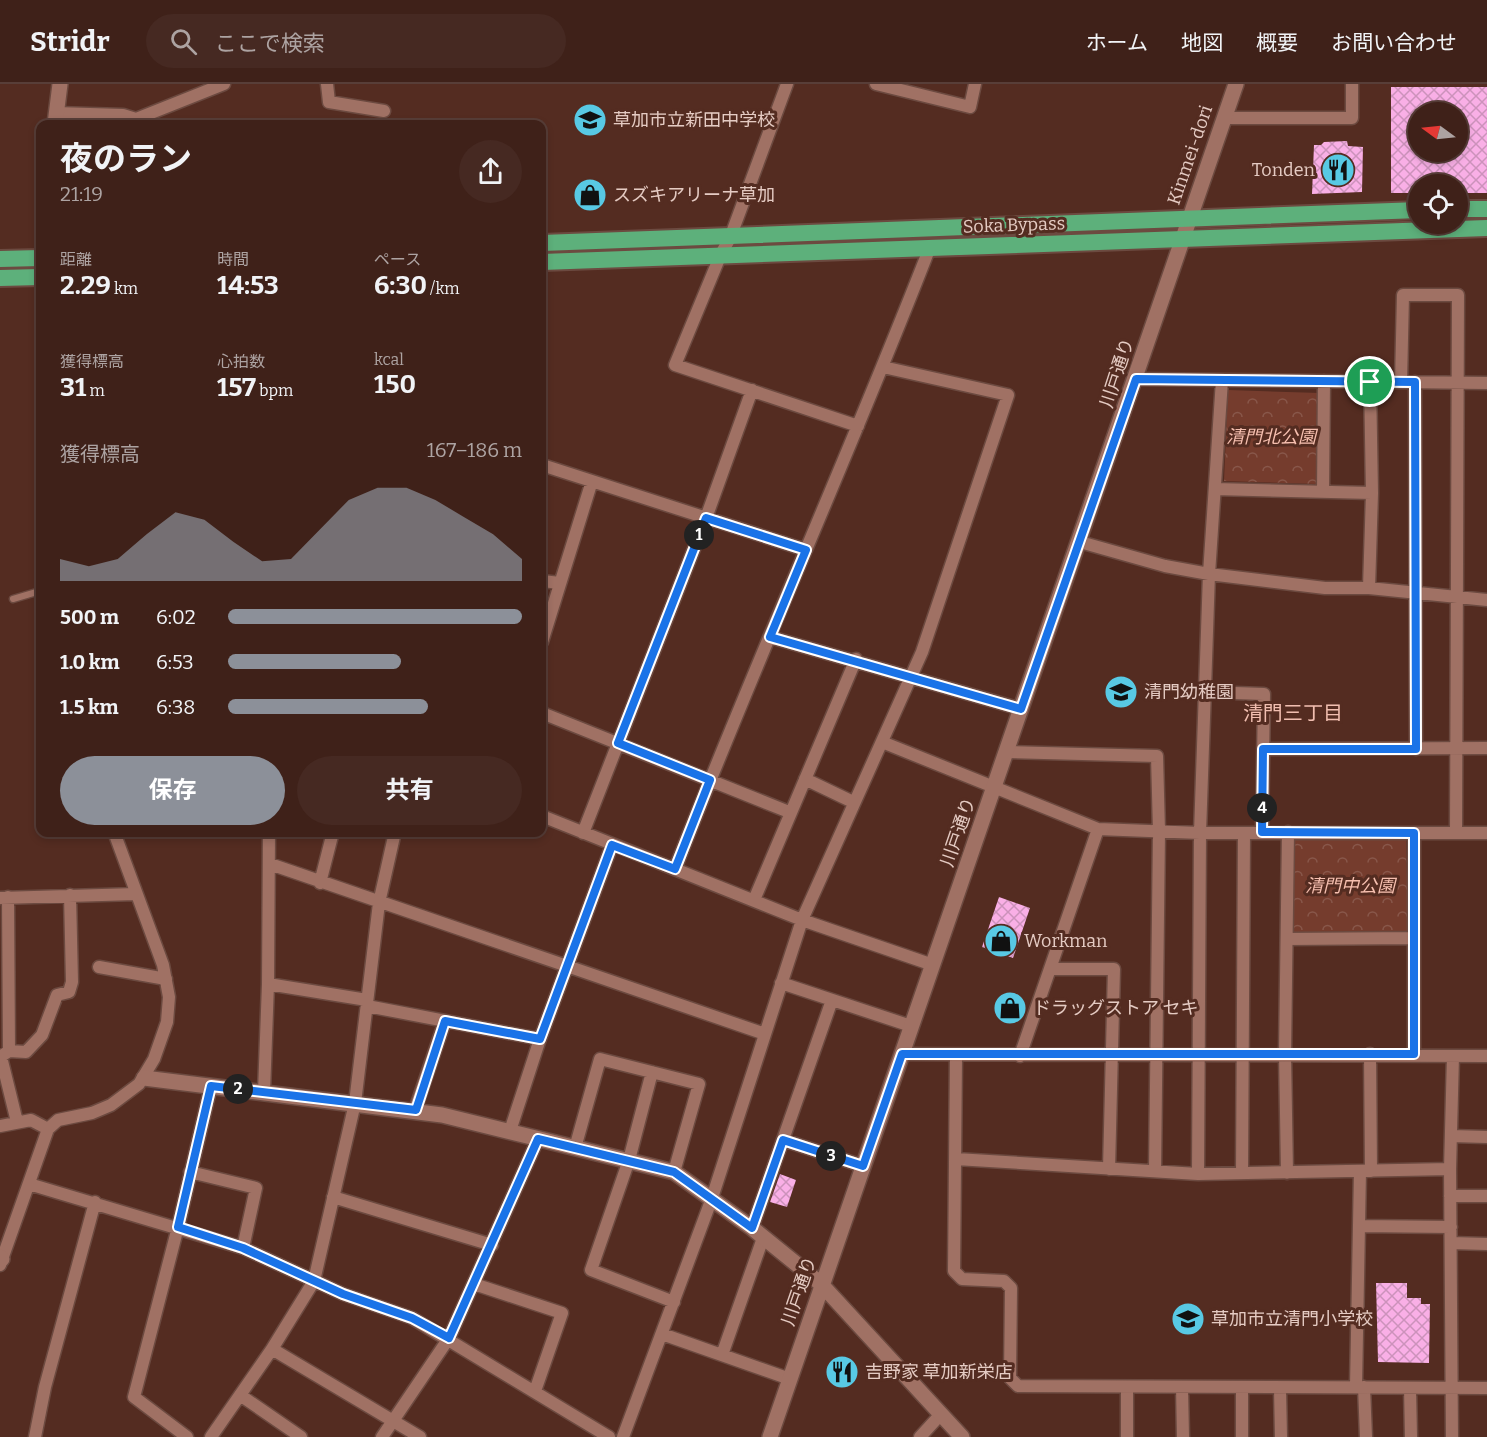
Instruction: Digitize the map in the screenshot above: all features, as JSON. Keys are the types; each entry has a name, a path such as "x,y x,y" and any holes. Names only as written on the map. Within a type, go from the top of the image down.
{"highway":[{"path":"1468,210 1487,209"},
{"name":"Soka Bypass","path":"546,243 730,238 1408,210"},
{"name":"Soka Bypass","path":"546,262 1487,228"},
{"path":"3,259 36,258"},
{"path":"3,278 36,277"}],"street":[{"path":"60,84 56,119 123,115 136,119 224,84"},
{"path":"327,84 328,102 384,111"},
{"path":"787,84 730,238 721,254 675,365 858,426"},
{"path":"876,84 970,107 975,84"},
{"name":"Kinmei-dori","path":"1181,239 1236,84"},
{"path":"1224,118 1352,118 1352,84"},
{"name":"川戸通り","path":"770,1437 821,1284 1136,379 1181,239"},
{"path":"675,869 883,367 930,247"},
{"path":"1401,382 1403,295 1458,295 1455,598 1456,833"},
{"path":"623,1437 712,1198 802,920 911,677 1008,394 883,367"},
{"path":"1136,379 1487,383"},
{"path":"1198,1174 1200,833 1209,574 1222,380"},
{"path":"1323,492 1324,381"},
{"path":"1369,588 1372,493 1370,382"},
{"path":"1415,382 1416,749"},
{"path":"583,833 706,518 752,390"},
{"path":"546,466 806,550"},
{"path":"546,629 592,481"},
{"path":"1215,489 1372,493"},
{"path":"1080,542 1165,566 1209,574 1325,588 1369,588 1487,600"},
{"path":"546,581 560,583"},
{"path":"770,637 856,659 1021,709"},
{"path":"754,900 789,812 856,659"},
{"path":"1205,692 1264,694 1262,832"},
{"path":"546,715 789,812"},
{"path":"882,742 1098,829 1200,833 1487,833"},
{"path":"1263,749 1487,748"},
{"path":"1007,752 1157,756 1159,831 1155,1171"},
{"path":"804,779 853,802"},
{"path":"546,818 802,920 933,965"},
{"path":"1020,1056 1052,969 1098,829"},
{"path":"1287,1173 1285,1054 1288,832"},
{"path":"1242,1173 1244,833"},
{"path":"1414,833 1414,1054"},
{"path":"1,1260 48,1129 58,1120 92,1113 111,1105 144,1078 163,1040 169,998 166,979 147,916 136,894 116,837"},
{"path":"264,1092 268,984 269,837"},
{"path":"320,883 332,837"},
{"path":"211,1437 272,1349 314,1281 355,1103 379,903 394,837"},
{"path":"510,1131 540,1039 612,845"},
{"path":"270,864 765,1034"},
{"path":"16,1122 3,1055 4,898 136,894"},
{"path":"3,1055 26,1052 42,1035 57,995 69,992 72,982 70,895"},
{"path":"1287,939 1414,938"},
{"path":"99,967 166,979"},
{"path":"1052,969 1114,969 1109,1169"},
{"path":"781,983 911,1026"},
{"path":"268,984 540,1039"},
{"path":"752,1228 832,1000"},
{"path":"416,1110 445,1021"},
{"path":"902,1054 956,1056 1285,1054 1487,1056"},
{"path":"1366,1437 1360,1387 1359,1226 1366,1171 1370,1054"},
{"path":"956,1056 954,1271 962,1279 1005,1281 1011,1288 1011,1378 1018,1386 1280,1389 1487,1388"},
{"path":"1452,1437 1450,1169 1453,1056"},
{"path":"575,1148 600,1059 699,1084 674,1172"},
{"path":"652,1072 629,1160 591,1270 674,1302"},
{"path":"144,1078 416,1110 674,1172 752,1228 821,1284 962,1437"},
{"path":"187,1437 134,1397 178,1227 211,1086"},
{"path":"0,1126 31,1120 48,1129"},
{"path":"1451,1136 1487,1137"},
{"path":"382,1437 449,1338 538,1139"},
{"path":"783,1140 863,1166"},
{"path":"956,1159 1198,1174 1450,1169"},
{"path":"190,1172 256,1188 243,1248"},
{"path":"29,1184 243,1248 343,1294 412,1318 449,1338 609,1437"},
{"path":"1450,1196 1487,1196"},
{"path":"333,1197 492,1245"},
{"path":"37,1436 45,1387 94,1202"},
{"path":"1359,1226 1451,1227"},
{"path":"722,1355 763,1238"},
{"path":"1451,1243 1487,1244"},
{"path":"474,1284 562,1313 535,1391"},
{"path":"662,1334 790,1379"},
{"path":"272,1349 420,1437"},
{"path":"1182,1387 1183,1437"},
{"path":"1127,1388 1127,1437"},
{"path":"1242,1388 1242,1437"},
{"path":"1410,1388 1411,1437"},
{"path":"1280,1389 1281,1437"},
{"path":"240,1395 301,1437"},
{"path":"920,1437 941,1414"}],"lane":[{"path":"13,599 36,592"}],"green space":[{"name":"清門北公園","path":"1228,390 1319,393 1317,484 1224,481"},
{"name":"清門中公園","path":"1292,838 1406,840 1408,934 1291,934"}],"building":[{"path":"1391,87 1487,87 1487,193 1468,193 1468,174 1408,174 1408,193 1391,193"},
{"name":"Tonden","path":"1347,141 1348,146 1363,147 1362,192 1312,194 1314,145"},
{"path":"999,897 1030,908 1013,958 982,947"},
{"path":"780,1174 796,1180 787,1207 770,1202"},
{"path":"1376,1283 1407,1283 1407,1298 1421,1298 1421,1304 1430,1304 1429,1363 1378,1362"}],"place":[{"name":"草加市立新田中学校","path":"590,120"},
{"name":"Tonden","path":"1338,170"},
{"name":"スズキアリーナ草加","path":"590,195"},
{"name":"清門幼稚園","path":"1121,692"},
{"name":"Workman","path":"1001,941"},
{"name":"ドラッグストア セキ","path":"1010,1008"},
{"name":"草加市立清門小学校","path":"1188,1319"},
{"name":"吉野家 草加新栄店","path":"842,1372"}],"district":[{"name":"清門三丁目","path":"1293,713"}],"route":[{"path":"1136,379 1370,382 1415,382 1416,749 1263,749 1262,832 1414,833 1414,1054 956,1056 902,1054 863,1166 783,1140 752,1228 674,1172 538,1139 449,1338 412,1318 343,1294 243,1248 178,1227 211,1086 416,1110 445,1021 540,1039 612,845 675,869 710,780 618,743 706,518 806,550 770,637 856,659 1021,709 1136,379"}]}
